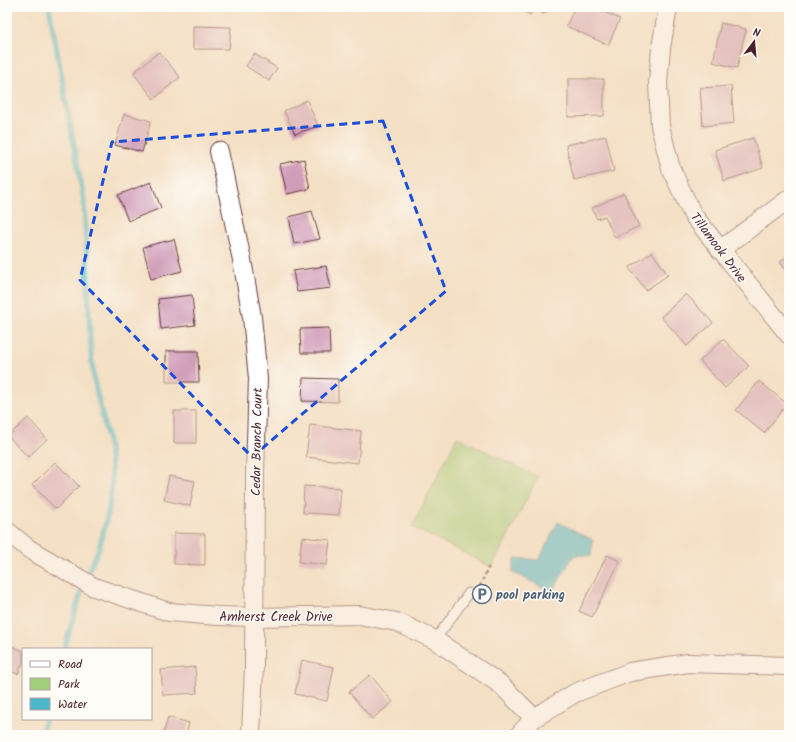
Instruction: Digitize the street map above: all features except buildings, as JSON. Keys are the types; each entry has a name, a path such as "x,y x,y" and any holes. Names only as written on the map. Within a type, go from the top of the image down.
{"street":[{"name":"Tillamook Drive","path":"668,7 661,48 658,83 660,126 671,168 693,215 789,335"},
{"name":"Cedar Branch Court","path":"219,152 242,260 252,317 258,379 255,481 255,617 251,735"},
{"path":"720,250 789,199"},
{"name":"Amherst Creek Drive","path":"7,531 30,549 94,587 168,612 255,617 359,615 397,622 435,640 500,684 534,718"},
{"path":"519,735 534,718 575,693 630,672 688,664 789,666"}],"lane":[{"path":"435,640 469,594"}],"path":[{"path":"484,577 489,566"}],"highlighted area":[{"path":"383,121 446,291 252,457 80,280 112,142"}],"green space":[{"path":"457,437 538,477 492,567 412,527"}],"water":[{"path":"558,522 593,540 591,556 574,555 552,592 512,572 515,558 539,560"}],"waterway":[{"path":"49,7 84,201 91,354 94,380 109,445 112,479 109,510 99,548 84,583 64,648"},
{"path":"42,735 45,720"}],"place":[{"name":"pool parking","path":"482,594"}]}
